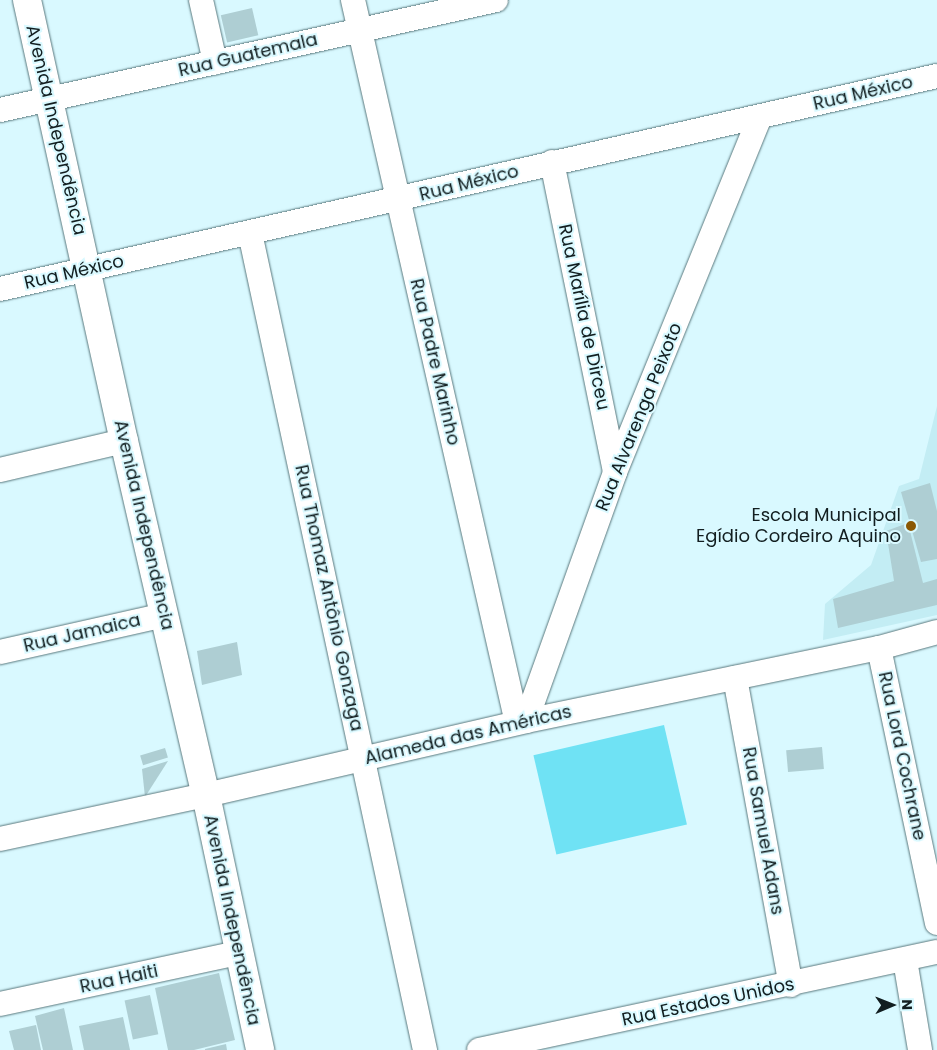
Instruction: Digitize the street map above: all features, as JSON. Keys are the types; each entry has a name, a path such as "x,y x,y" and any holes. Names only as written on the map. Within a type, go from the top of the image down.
{"street":[{"name":"Avenida Independência","path":"27,0 88,269 124,441 206,794 238,953 260,1050"},
{"path":"201,0 215,62"},
{"name":"Rua Padre Marinho","path":"353,0 521,722"},
{"name":"Rua Guatemala","path":"0,110 496,0"},
{"name":"Rua México","path":"0,289 399,200 552,162 937,76"},
{"name":"Rua Alvarenga Peixoto","path":"521,722 616,472 760,116"},
{"name":"Rua Marília de Dirceu","path":"552,162 616,472"},
{"name":"Rua Thomaz Antônio Gonzaga","path":"250,233 425,1050"},
{"path":"0,470 124,441"},
{"name":"Rua Jamaica","path":"0,652 164,615"},
{"name":"Alameda das Américas","path":"0,839 521,722 879,648 937,632"},
{"name":"Rua Lord Cochrane","path":"879,648 937,923"},
{"name":"Rua Samuel Adans","path":"735,678 791,985"},
{"name":"Rua Estados Unidos","path":"479,1050 791,985 937,952"},
{"name":"Rua Haiti","path":"0,1004 238,953"},
{"path":"905,960 920,1050"}],"shaded area":[{"name":"Escola Municipal Egídio Cordeiro Aquino","path":"937,406 937,615 823,640 825,604 871,565 899,486 919,479"},
{"path":"664,725 687,824 556,855 533,755"}],"building":[{"path":"252,8 258,35 227,42 221,15"},
{"path":"930,483 937,511 937,559 921,562 901,492"},
{"path":"908,523 923,583 937,579 937,605 838,628 833,599 894,581 886,531"},
{"path":"237,642 242,675 202,685 197,651"},
{"path":"822,747 824,769 788,772 786,750"},
{"path":"165,748 168,758 143,765 140,756"},
{"path":"168,761 145,797 142,769"},
{"path":"219,973 235,1040 194,1050 168,1050 155,988"},
{"path":"150,995 158,1034 133,1040 125,1000"},
{"path":"64,1008 73,1050 43,1050 35,1016"},
{"path":"123,1017 130,1050 84,1050 79,1026"},
{"path":"36,1025 41,1050 14,1050 9,1031"},
{"path":"226,1044 227,1050 205,1050 205,1049"}],"place":[{"name":"Escola Municipal Egídio Cordeiro Aquino","path":"911,526"}]}
